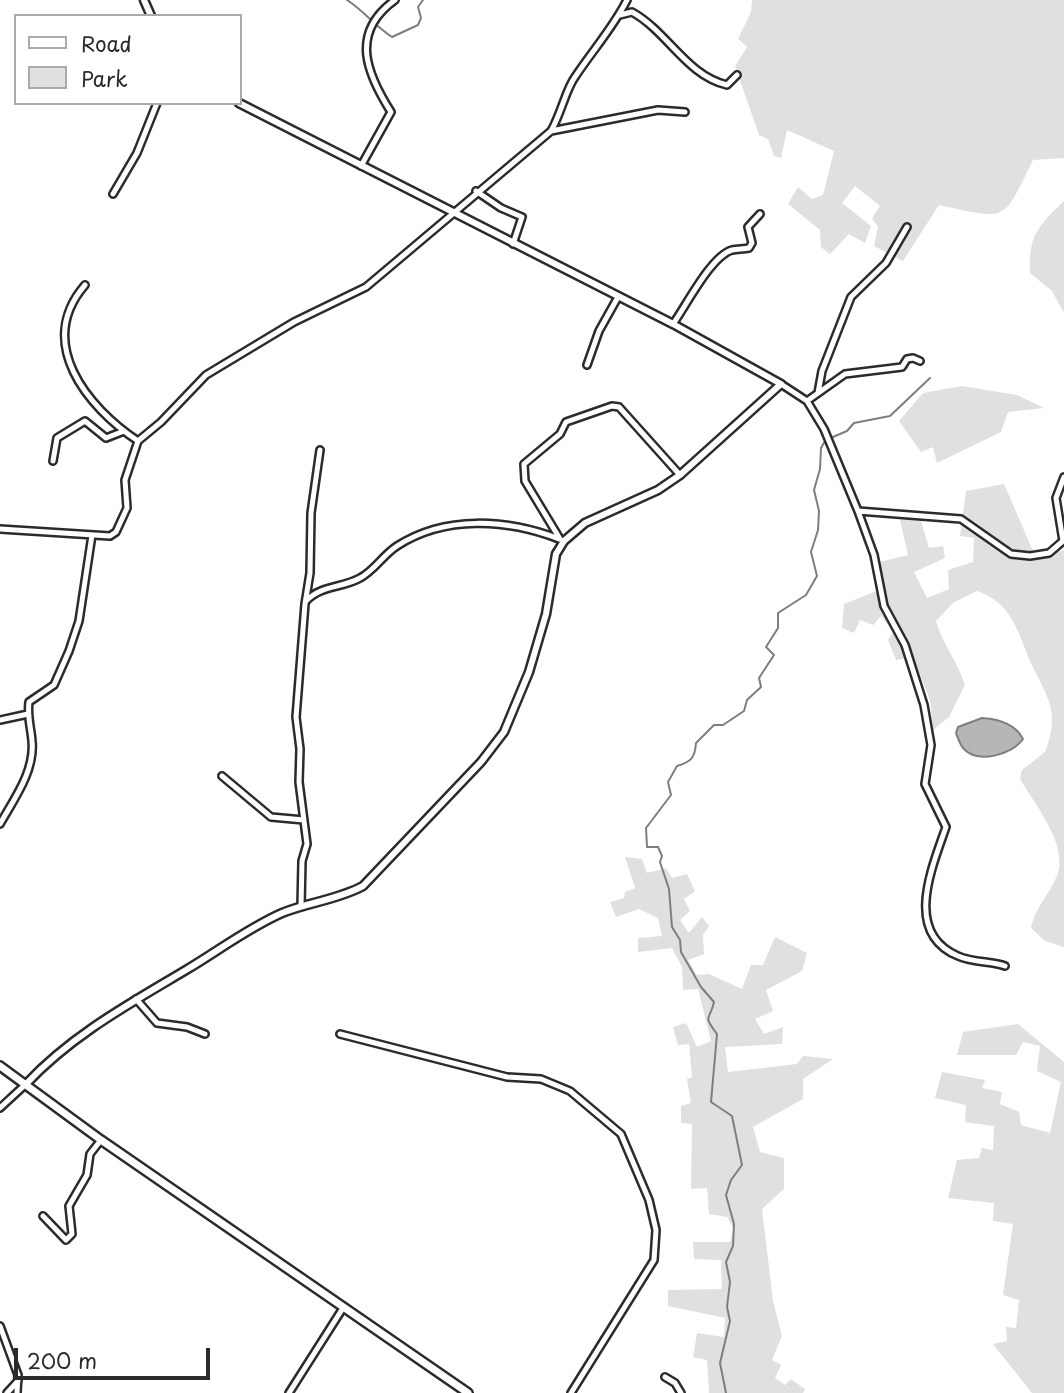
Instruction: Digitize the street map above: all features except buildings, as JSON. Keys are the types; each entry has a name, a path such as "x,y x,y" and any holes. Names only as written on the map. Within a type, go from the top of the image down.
{"main road":[{"path":"0,1066 102,1140 468,1393"}],"street":[{"path":"361,166 391,112 368,69 366,41 384,9 395,0"},
{"path":"0,529 110,536 121,524 127,508 125,480 138,441 161,422 206,374 294,322 366,287 454,214 476,191 551,131 561,115 573,79 620,15 627,0"},
{"path":"620,15 632,12 644,19 688,65 718,83 727,85 737,75"},
{"path":"113,194 137,153 155,105"},
{"path":"242,105 673,324 807,401 824,429 858,512 874,555 884,606 905,645 930,730 931,745 925,784 946,827 929,877 924,903 926,921 939,943 956,956 985,965 1005,966"},
{"path":"551,131 647,112 685,112"},
{"path":"476,191 501,208 522,217 513,244"},
{"path":"673,324 702,279 730,250 749,248 752,243 748,227 760,214"},
{"path":"818,393 822,371 851,297 886,263 907,226"},
{"path":"85,285 72,300 68,310 64,340 65,358 88,393 124,431 138,441"},
{"path":"587,365 599,331 618,297"},
{"path":"807,401 845,374 902,367 907,359 913,358 920,362"},
{"path":"0,1108 54,1054 136,999 247,932 301,906 338,898 363,886 496,744 529,672 546,614 556,554 562,540 585,523 658,489 680,475 781,384"},
{"path":"562,540 525,481 524,464 560,435 566,422 612,406 619,407 680,475"},
{"path":"54,461 57,438 85,421 106,438 119,436 124,431"},
{"path":"301,906 302,861 307,844 296,717 310,573 311,513 320,450"},
{"path":"858,512 961,519 972,524 1011,554 1030,556 1048,553 1063,541 1056,498 1058,486 1064,477"},
{"path":"305,604 320,591 359,579 400,544 432,529 452,525 496,523 539,531 562,540"},
{"path":"0,824 30,767 33,743 28,714 29,702 54,685 79,621 92,535"},
{"path":"0,720 28,714"},
{"path":"222,776 265,813 304,820"},
{"path":"136,999 157,1023 187,1027 205,1034"},
{"path":"340,1034 508,1077 541,1079 570,1090 621,1135 649,1200 656,1230 654,1260 571,1393"},
{"path":"43,1216 65,1240 72,1234 69,1206 88,1175 90,1154 102,1140"},
{"path":"289,1393 344,1308"},
{"path":"0,1326 18,1381 17,1393"},
{"path":"665,1377 674,1383 681,1393"},
{"path":"7,1393 18,1381"}],"green space":[{"path":"752,0 1064,0 1064,158 1033,160 1015,196 1001,212 979,213 939,205 903,261 874,246 878,227 872,218 880,206 855,186 842,203 871,226 865,243 849,234 830,254 821,247 820,230 788,204 798,187 812,199 823,195 834,151 787,130 781,158 774,156 768,139 759,135 735,66 747,47 738,39 751,12"},
{"path":"1064,201 1064,313 1052,291 1030,273 1030,260 1036,232"},
{"path":"962,386 1017,395 1044,408 1008,412 1001,432 937,463 933,447 921,452 899,421 923,393"},
{"path":"1004,484 1036,558 1064,550 1064,947 1045,941 1031,928 1036,912 1057,877 1059,858 1053,834 1020,779 1022,770 1045,752 1052,722 1048,698 1009,615 996,601 977,591 954,602 936,621 965,685 949,717 933,730 930,700 913,657 896,660 888,640 893,632 881,616 873,625 860,620 854,633 842,628 844,604 884,588 875,563 908,555 900,520 920,517 929,548 943,546 945,558 914,572 927,598 949,589 948,570 973,562 974,538 960,536 966,491"},
{"path":"625,857 642,859 647,873 666,868 672,878 687,874 695,891 684,899 690,911 680,920 689,933 702,917 709,926 703,935 704,954 688,960 697,975 709,974 742,989 751,965 763,965 775,937 807,953 802,971 766,990 773,1011 755,1019 764,1034 783,1027 782,1044 725,1047 728,1072 797,1064 803,1056 833,1059 803,1079 803,1099 753,1127 760,1152 784,1158 784,1189 762,1209 773,1301 782,1336 772,1360 781,1365 775,1378 785,1385 791,1379 805,1389 803,1393 709,1393 707,1360 693,1357 697,1333 724,1337 725,1318 668,1306 668,1290 722,1289 721,1260 694,1259 693,1242 730,1242 733,1228 727,1217 709,1214 707,1188 691,1189 692,1124 681,1123 681,1106 691,1103 687,1079 692,1077 689,1044 678,1045 673,1027 686,1023 697,1047 711,1041 698,989 683,990 682,967 672,948 638,952 638,938 662,936 658,918 639,909 616,917 610,902 624,898 625,892 635,888"},
{"path":"1018,1024 1064,1062 1064,1393 1032,1393 993,1344 1007,1341 1006,1327 1016,1328 1019,1300 1003,1295 1013,1224 993,1221 994,1203 948,1198 957,1160 979,1158 982,1148 993,1150 994,1126 965,1122 966,1105 935,1098 942,1072 985,1080 982,1088 1002,1092 1000,1104 1019,1112 1021,1125 1050,1133 1061,1082 1037,1071 1040,1046 1023,1042 1016,1055 957,1055 963,1032"}],"shaded area":[{"path":"982,718 1006,723 1023,739 1018,745 995,756 970,754 959,741 956,733 958,727"}],"waterway":[{"path":"347,0 392,37 418,25 421,18 418,7 423,0"},
{"path":"833,437 847,431 854,423 890,416 930,378"},
{"path":"726,1393 720,1363 730,1321 727,1307 730,1282 726,1262 733,1246 734,1224 726,1195 731,1180 742,1165 732,1116 711,1102 717,1034 708,1018 714,1002 701,987 681,952 680,940 672,927 669,889 660,862 662,856 658,847 647,847 646,828 671,795 668,782 677,766 691,759 696,743 714,725 723,725 744,711 747,700 761,687 759,678 774,655 766,647 778,628 778,613 806,595 817,576 811,552 818,530 819,511 814,490 820,469 821,448 825,441"}]}
